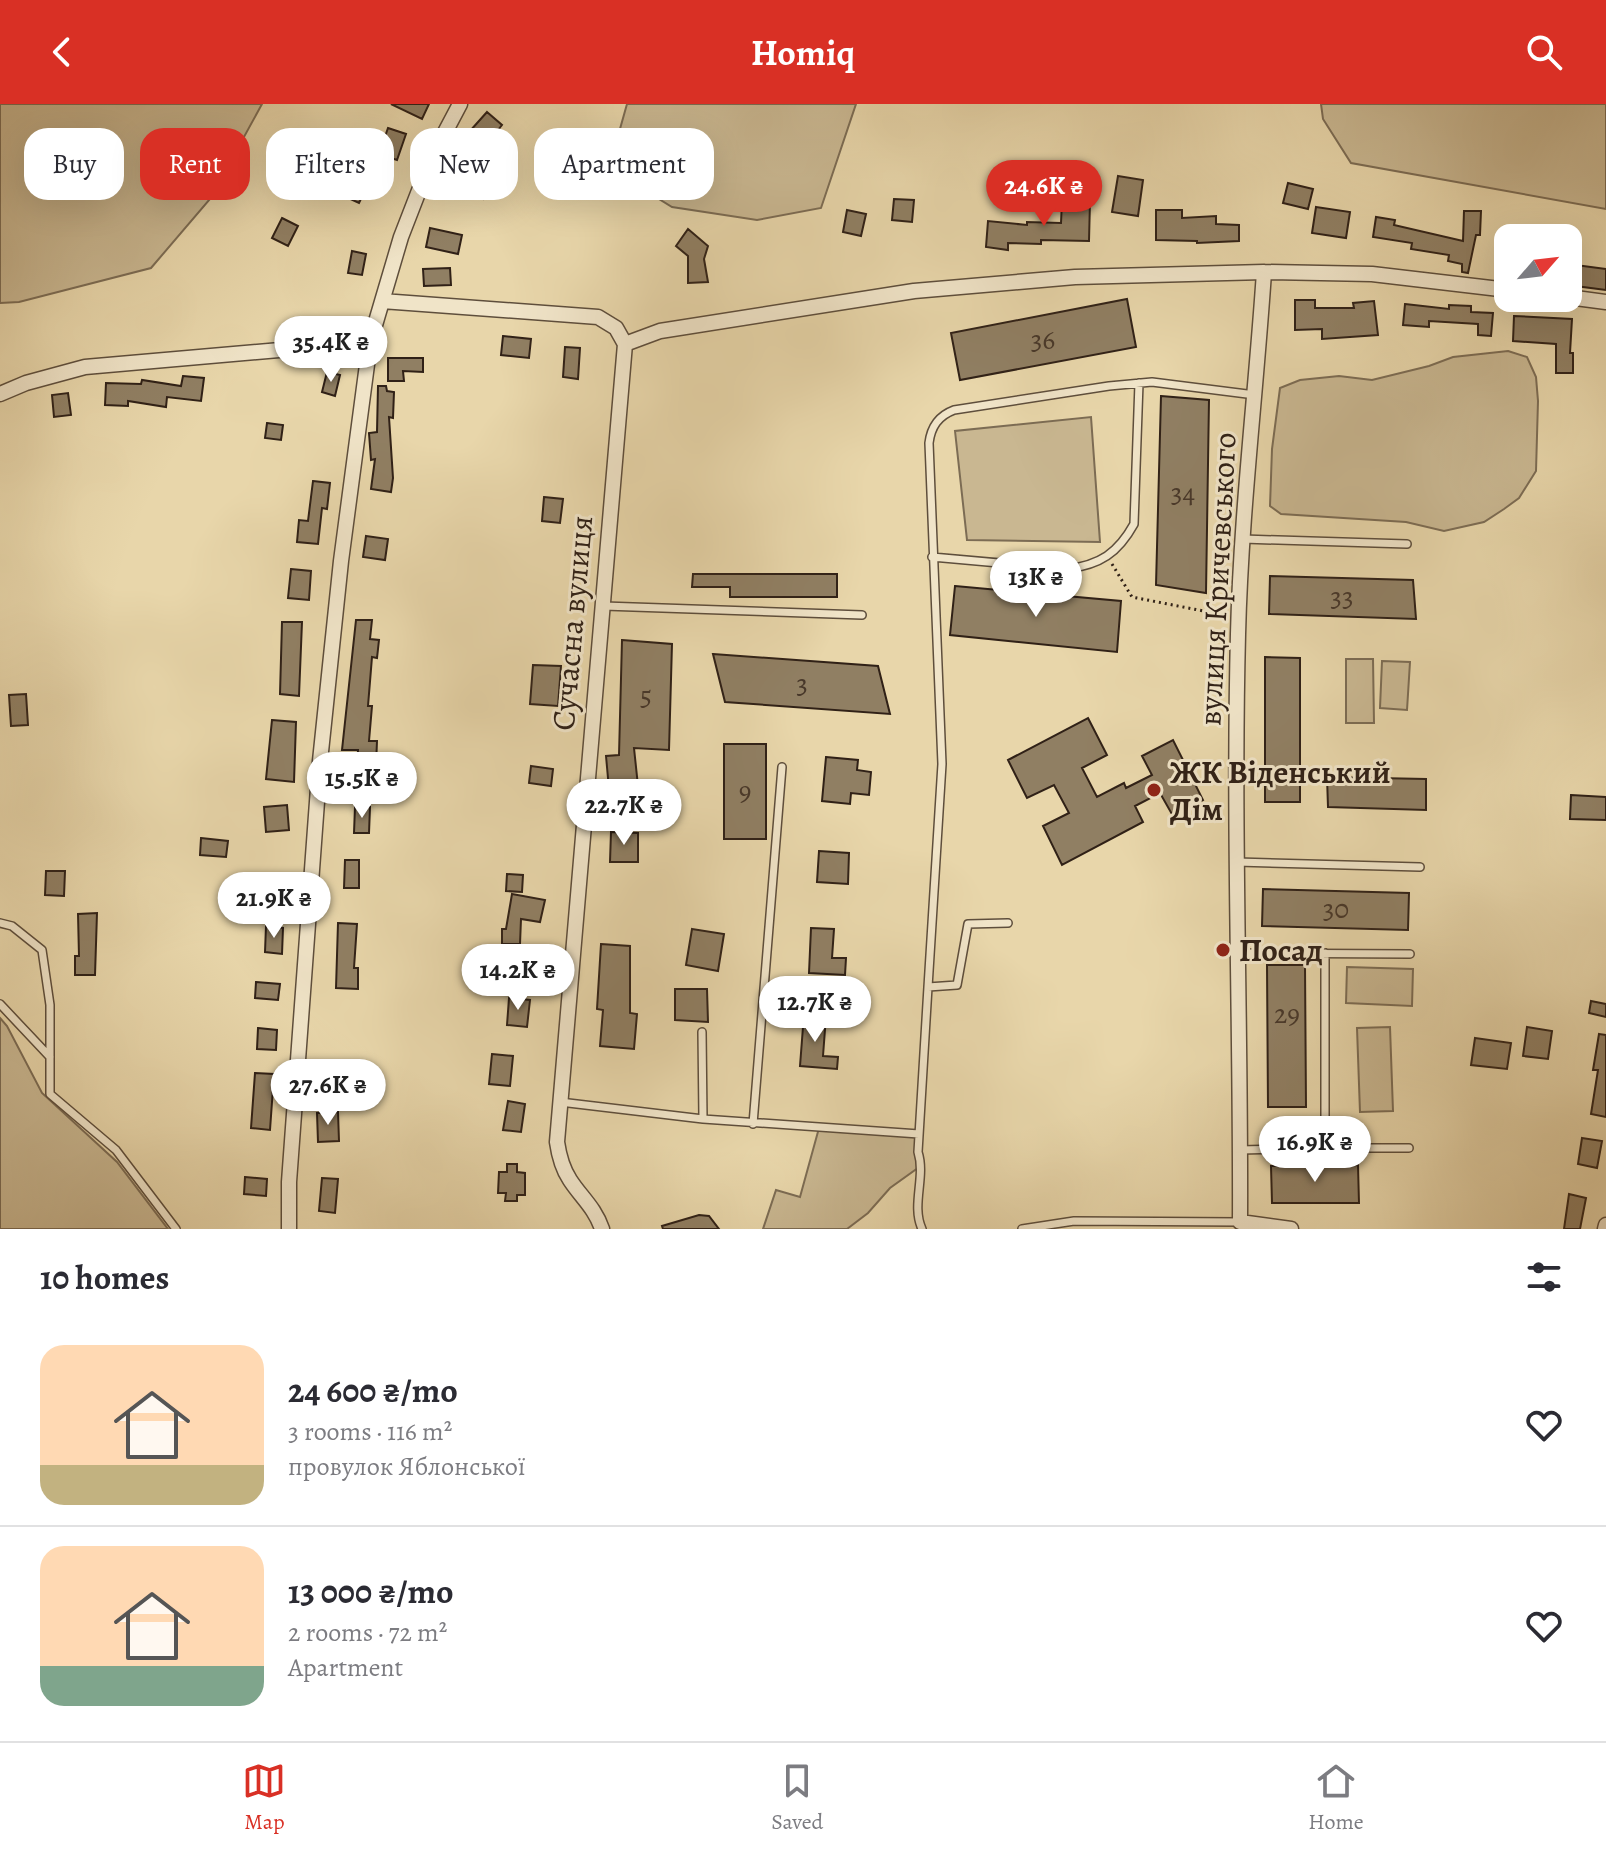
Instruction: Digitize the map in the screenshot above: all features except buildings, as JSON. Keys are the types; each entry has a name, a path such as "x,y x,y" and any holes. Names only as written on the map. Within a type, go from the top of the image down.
{"street":[{"path":"289,1229 290,1166 320,761 341,561 370,342 401,237 427,170 460,104"},
{"path":"382,301 598,317 616,328 625,344 660,331 914,291 1075,277 1264,272 1372,274 1494,288"},
{"name":"вулиця Кричевського","path":"1240,1222 1235,862 1239,618 1246,475 1264,272"},
{"path":"1582,299 1606,302"},
{"path":"0,394 26,383 85,367 370,342"},
{"name":"Сучасна вулиця","path":"602,1229 596,1213 561,1163 557,1142 625,344"},
{"path":"1240,1222 1291,1229"}],"lane":[{"path":"922,1229 918,1214 922,1165 918,1152 942,764 932,557 930,433 939,418 954,410 1109,386 1159,382 1255,395"},
{"path":"932,557 1067,569 1088,566 1108,558 1123,543 1134,524 1139,383"},
{"path":"1243,539 1407,544"},
{"path":"601,606 862,615"},
{"path":"753,1124 782,767"},
{"path":"1235,862 1420,867"},
{"path":"0,923 12,926 42,950 50,1005 50,1094 116,1150 176,1229"},
{"path":"928,987 957,985 968,924 1008,923"},
{"path":"1237,953 1410,954"},
{"path":"1325,953 1325,1148"},
{"path":"0,1004 50,1057"},
{"path":"702,1032 703,1119"},
{"path":"560,1102 753,1124 919,1134"},
{"path":"1240,1150 1409,1148"},
{"path":"1022,1229 1074,1221 1161,1225 1240,1222"},
{"path":"1067,1229 1074,1221"}],"path":[{"path":"1108,558 1132,597 1239,618"}],"shaded area":[{"path":"0,104 262,104 249,128 140,128 140,200 209,200 151,268 19,302 0,303"},
{"path":"627,104 856,104 821,208 757,220 672,207 661,200 714,200 714,128 620,128"},
{"path":"1321,104 1606,104 1606,209 1351,163 1323,119"},
{"path":"1508,351 1527,357 1536,377 1538,401 1536,471 1519,498 1504,509 1484,522 1444,531 1406,522 1281,514 1270,506 1272,449 1280,388 1300,380 1339,376 1372,380 1453,357"},
{"path":"1091,417 1100,542 967,540 955,431"},
{"path":"1346,659 1373,659 1374,723 1346,723"},
{"path":"1382,661 1410,662 1407,710 1380,708"},
{"path":"1347,967 1413,969 1412,1006 1346,1003"},
{"path":"0,1018 42,1093 117,1162 168,1229 0,1229"},
{"path":"1390,1027 1393,1111 1360,1112 1357,1028"},
{"path":"819,1128 919,1134 922,1165 890,1188 868,1213 847,1229 763,1229 776,1190 800,1197"}],"place":[{"name":"ЖК Віденський Дім","path":"1154,790"},
{"name":"Посад","path":"1223,950"}]}
